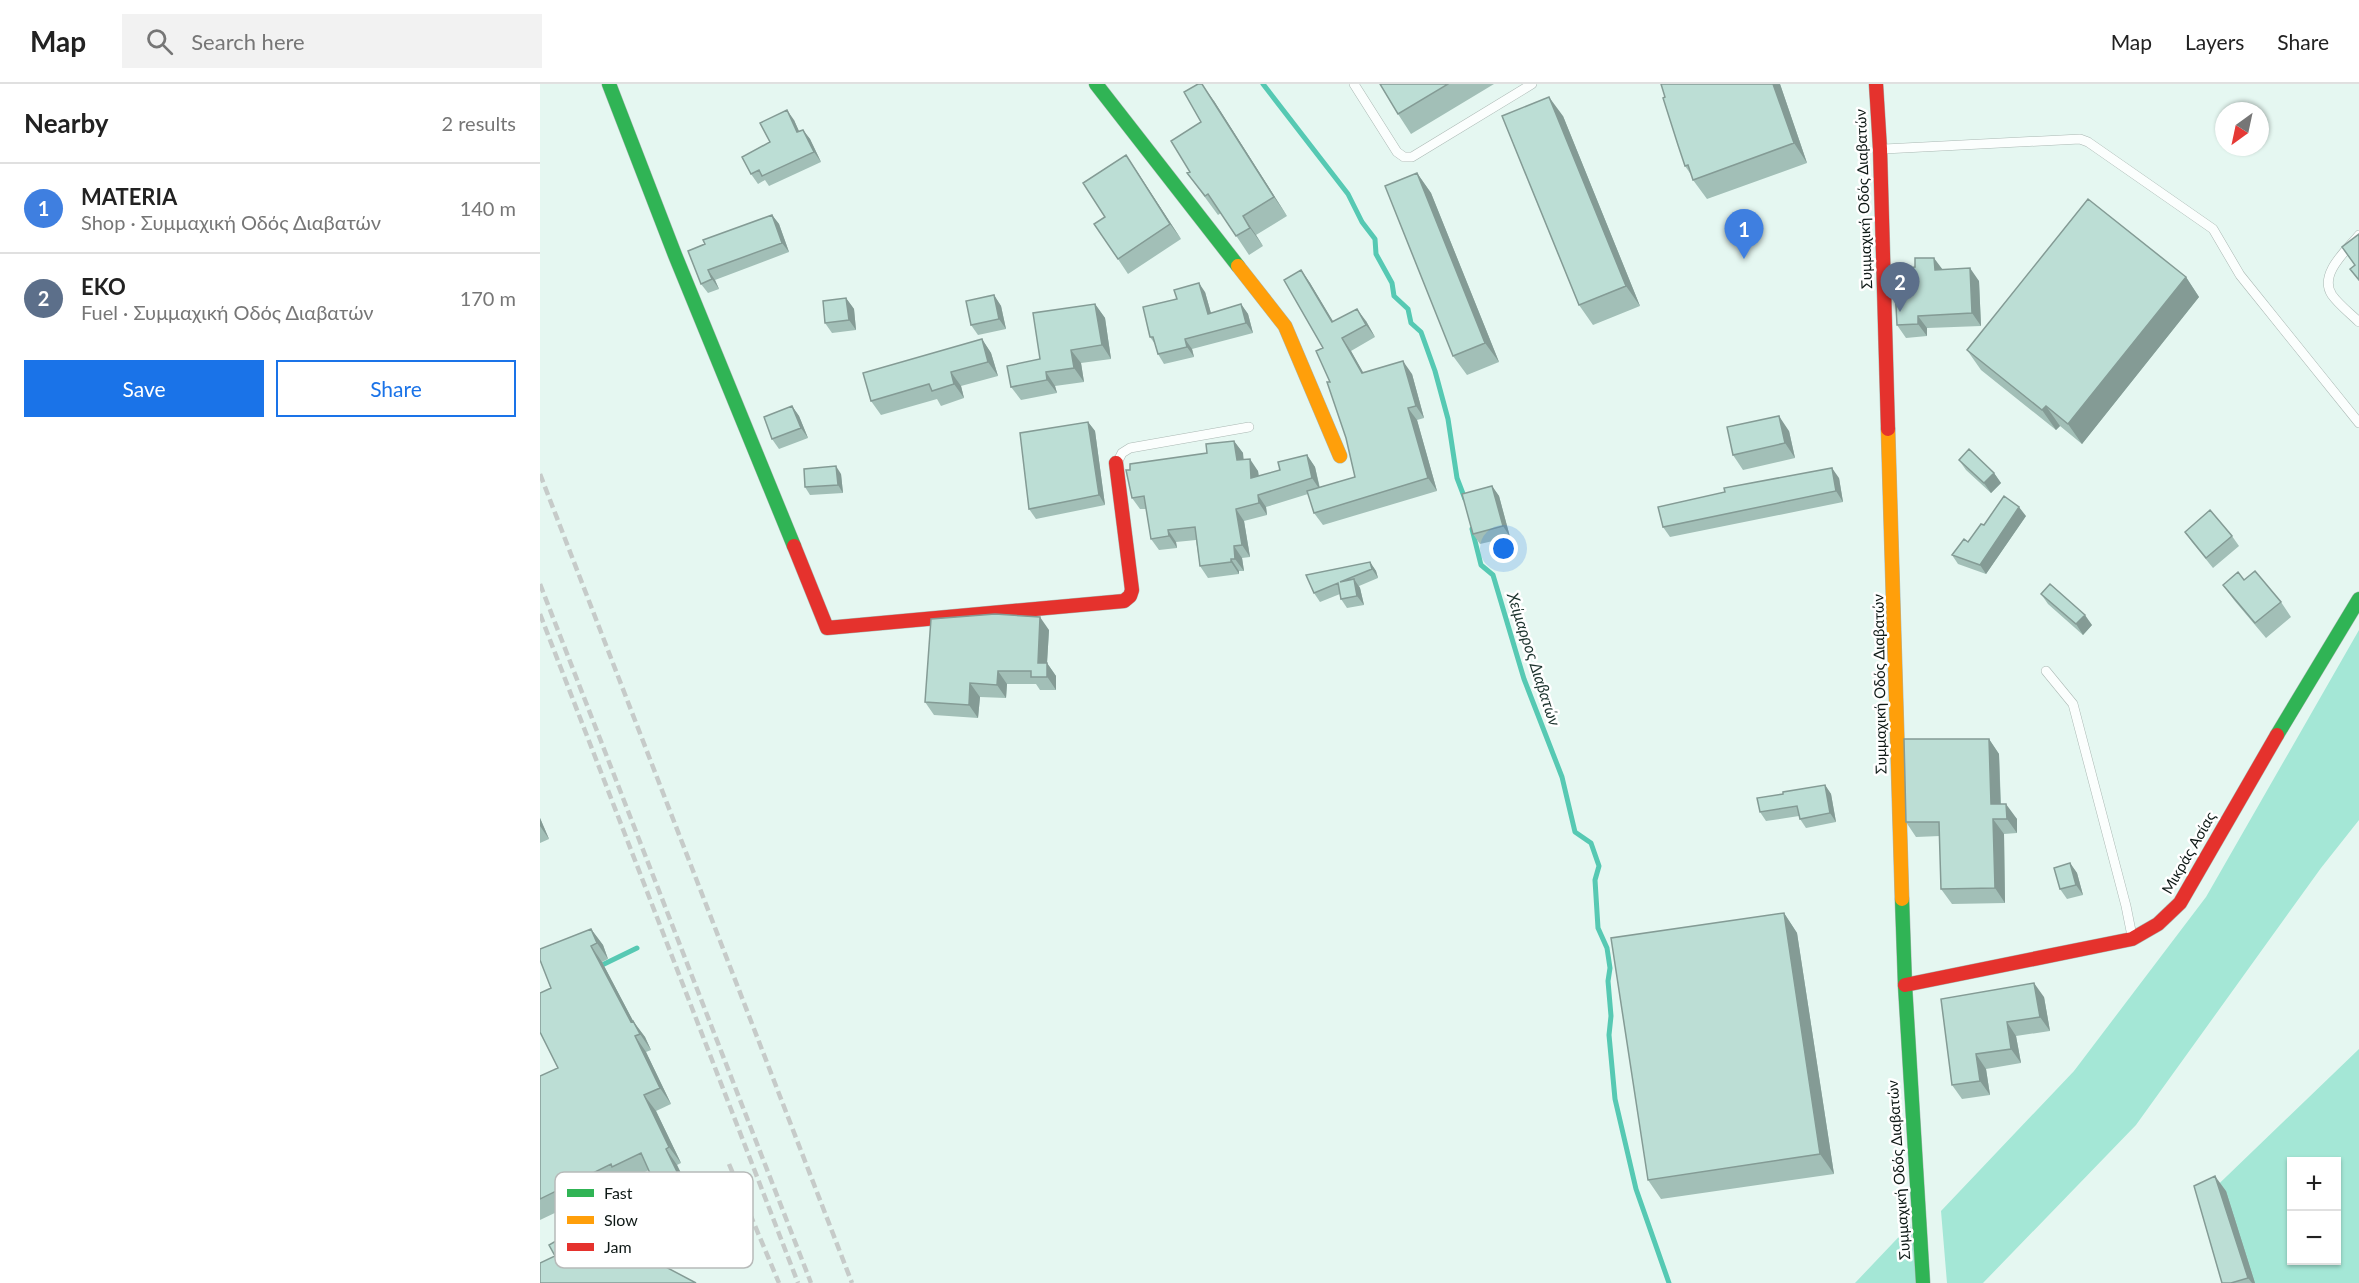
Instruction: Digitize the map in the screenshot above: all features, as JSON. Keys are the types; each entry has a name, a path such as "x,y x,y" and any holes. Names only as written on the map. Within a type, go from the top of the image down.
{"street":[{"path":"609,84 675,255 827,628 1124,601 1130,596 1132,590 1116,463"},
{"path":"1096,84 1285,326 1340,456"},
{"name":"Συμμαχική Οδός Διαβατών","path":"1876,84 1880,149 1905,985 1923,1283"},
{"name":"Μικράς Ασίας","path":"1905,985 2132,939 2151,931 2168,918 2180,903 2281,727 2359,599"}],"lane":[{"path":"1354,84 1397,152 1404,157 1412,157 1532,84"},
{"path":"1880,149 2080,139 2088,142 2213,229 2240,275 2359,423"},
{"path":"2359,235 2332,270 2328,280 2333,296 2359,322"},
{"path":"1116,463 1122,453 1130,448 1249,427"},
{"path":"2046,671 2073,704 2126,906 2132,939"}],"green space":[{"path":"2359,630 2359,820 2321,868 2136,1125 1983,1283 1947,1283 1941,1211 2074,1071 2206,897"},
{"path":"2359,1049 2359,1283 2224,1283 2200,1202"},
{"path":"1911,1224 1918,1283 1855,1283"}],"building":[{"path":"1202,84 1274,197 1243,216 1250,228 1236,236 1208,194 1205,196 1187,173 1190,172 1171,141 1201,122 1184,92"},
{"path":"1380,84 1448,84 1398,114"},
{"path":"1661,84 1773,84 1794,143 1693,180 1688,165 1685,166 1678,145 1663,98 1665,97"},
{"path":"1549,97 1626,286 1579,305 1502,116"},
{"path":"787,110 797,132 803,130 814,152 762,176 759,170 751,174 742,157 770,142 760,123"},
{"path":"1126,155 1170,224 1118,259 1094,224 1105,217 1083,183"},
{"path":"1417,173 1485,343 1453,356 1385,186"},
{"path":"2088,199 2186,277 2068,424 2046,406 2042,410 1967,350"},
{"path":"772,215 782,243 708,270 712,279 701,284 688,251 705,244 703,240"},
{"path":"2359,234 2359,280 2350,269 2355,265 2342,247"},
{"path":"1915,258 1934,258 1935,270 1970,268 1972,313 1918,316 1918,324 1897,325 1894,268 1915,267"},
{"path":"1301,270 1332,322 1357,309 1366,325 1342,338 1362,373 1403,361 1416,406 1408,408 1428,478 1314,513 1307,491 1355,477 1346,438 1327,382 1330,382 1316,351 1323,348 1284,280"},
{"path":"1199,283 1208,314 1241,304 1246,323 1185,339 1187,347 1158,354 1153,337 1150,337 1143,307 1177,299 1174,290"},
{"path":"994,295 999,319 971,325 966,301"},
{"path":"846,298 849,320 825,323 823,301"},
{"path":"1095,304 1102,345 1071,350 1074,368 1046,372 1047,380 1011,387 1007,366 1040,359 1033,313"},
{"path":"982,339 988,362 951,372 954,384 932,391 929,384 871,401 863,373"},
{"path":"792,406 801,428 772,439 764,417"},
{"path":"1779,416 1785,443 1733,455 1727,427"},
{"path":"1088,422 1099,495 1029,509 1020,433"},
{"path":"1234,441 1237,460 1250,459 1251,478 1280,470 1278,462 1307,455 1312,478 1258,495 1259,503 1236,509 1242,545 1234,546 1235,559 1231,559 1231,562 1200,566 1195,527 1168,530 1169,536 1151,539 1144,496 1132,498 1126,470 1130,470 1130,464 1207,453 1206,444"},
{"path":"1969,449 1994,473 1984,483 1959,460"},
{"path":"836,466 838,485 805,487 804,469"},
{"path":"1832,468 1836,491 1663,527 1658,507 1725,492 1724,488"},
{"path":"1492,486 1503,526 1473,534 1462,494"},
{"path":"2004,496 2019,507 1980,565 1952,555 1964,539 1968,542 1981,524 1984,525"},
{"path":"2210,510 2232,536 2206,558 2185,532"},
{"path":"1370,562 1372,569 1340,582 1354,579 1357,596 1341,599 1338,583 1314,593 1306,575"},
{"path":"2255,571 2281,602 2255,623 2223,585 2238,572 2244,580"},
{"path":"2050,584 2085,615 2076,624 2041,594"},
{"path":"995,614 1040,617 1038,663 1047,663 1047,677 1031,677 1031,671 998,671 997,685 970,683 969,705 925,702 931,619"},
{"path":"1904,739 1989,739 1991,804 2006,804 2007,819 1993,819 1995,888 1941,889 1939,822 1906,822"},
{"path":"1825,785 1830,813 1800,819 1797,806 1760,812 1757,798"},
{"path":"2070,863 2076,885 2060,889 2054,868"},
{"path":"1784,913 1820,1154 1648,1180 1611,938"},
{"path":"591,929 597,943 591,946 631,1022 633,1021 640,1034 635,1036 660,1088 644,1095 669,1147 666,1149 677,1172 650,1172 641,1153 612,1167 611,1164 595,1172 555,1172 555,1192 540,1199 540,1076 558,1068 540,1032 540,993 551,988 540,960 540,949"},
{"path":"2034,983 2040,1017 2007,1022 2011,1049 1976,1054 1980,1081 1952,1085 1941,999"},
{"path":"2215,1176 2248,1278 2231,1283 2222,1283 2194,1186"},
{"path":"555,1241 555,1256 549,1245"},
{"path":"555,1256 555,1268 668,1268 696,1283 540,1283 540,1263"}],"waterway":[{"name":"Χείμαρρος Διαβατών","path":"1263,84 1348,194 1362,222 1375,239 1376,254 1392,283 1394,296 1408,309 1411,323 1421,332 1435,371 1448,419 1457,478 1465,499"},
{"name":"Χείμαρρος Διαβατών","path":"1472,529 1481,565 1493,575 1524,679 1562,777 1575,832 1591,843 1599,866 1595,880 1598,928 1607,948 1610,968 1608,981 1611,1016 1609,1035 1615,1099 1636,1189 1669,1283"},
{"path":"598,967 637,948"}],"railway":[{"path":"540,474 852,1283"},
{"path":"540,584 811,1283"},
{"path":"540,614 798,1283"},
{"path":"729,1164 732,1172"},
{"path":"753,1221 779,1283"}],"traffic: fast":[{"path":"609,84 675,255 794,546"},
{"path":"1096,84 1238,266"},
{"path":"2277,735 2359,599"},
{"path":"1902,899 1923,1283"}],"traffic: slow":[{"path":"1238,266 1285,326 1340,456"},
{"path":"1888,429 1902,899"}],"traffic: jam":[{"path":"1876,84 1888,429"},
{"path":"794,546 827,628 1124,601 1130,596 1132,590 1116,463"},
{"path":"1905,985 2132,939 2158,924 2180,903 2277,735"}],"place":[{"name":"MATERIA","path":"1744,259"},
{"name":"EKO","path":"1900,312"}]}
